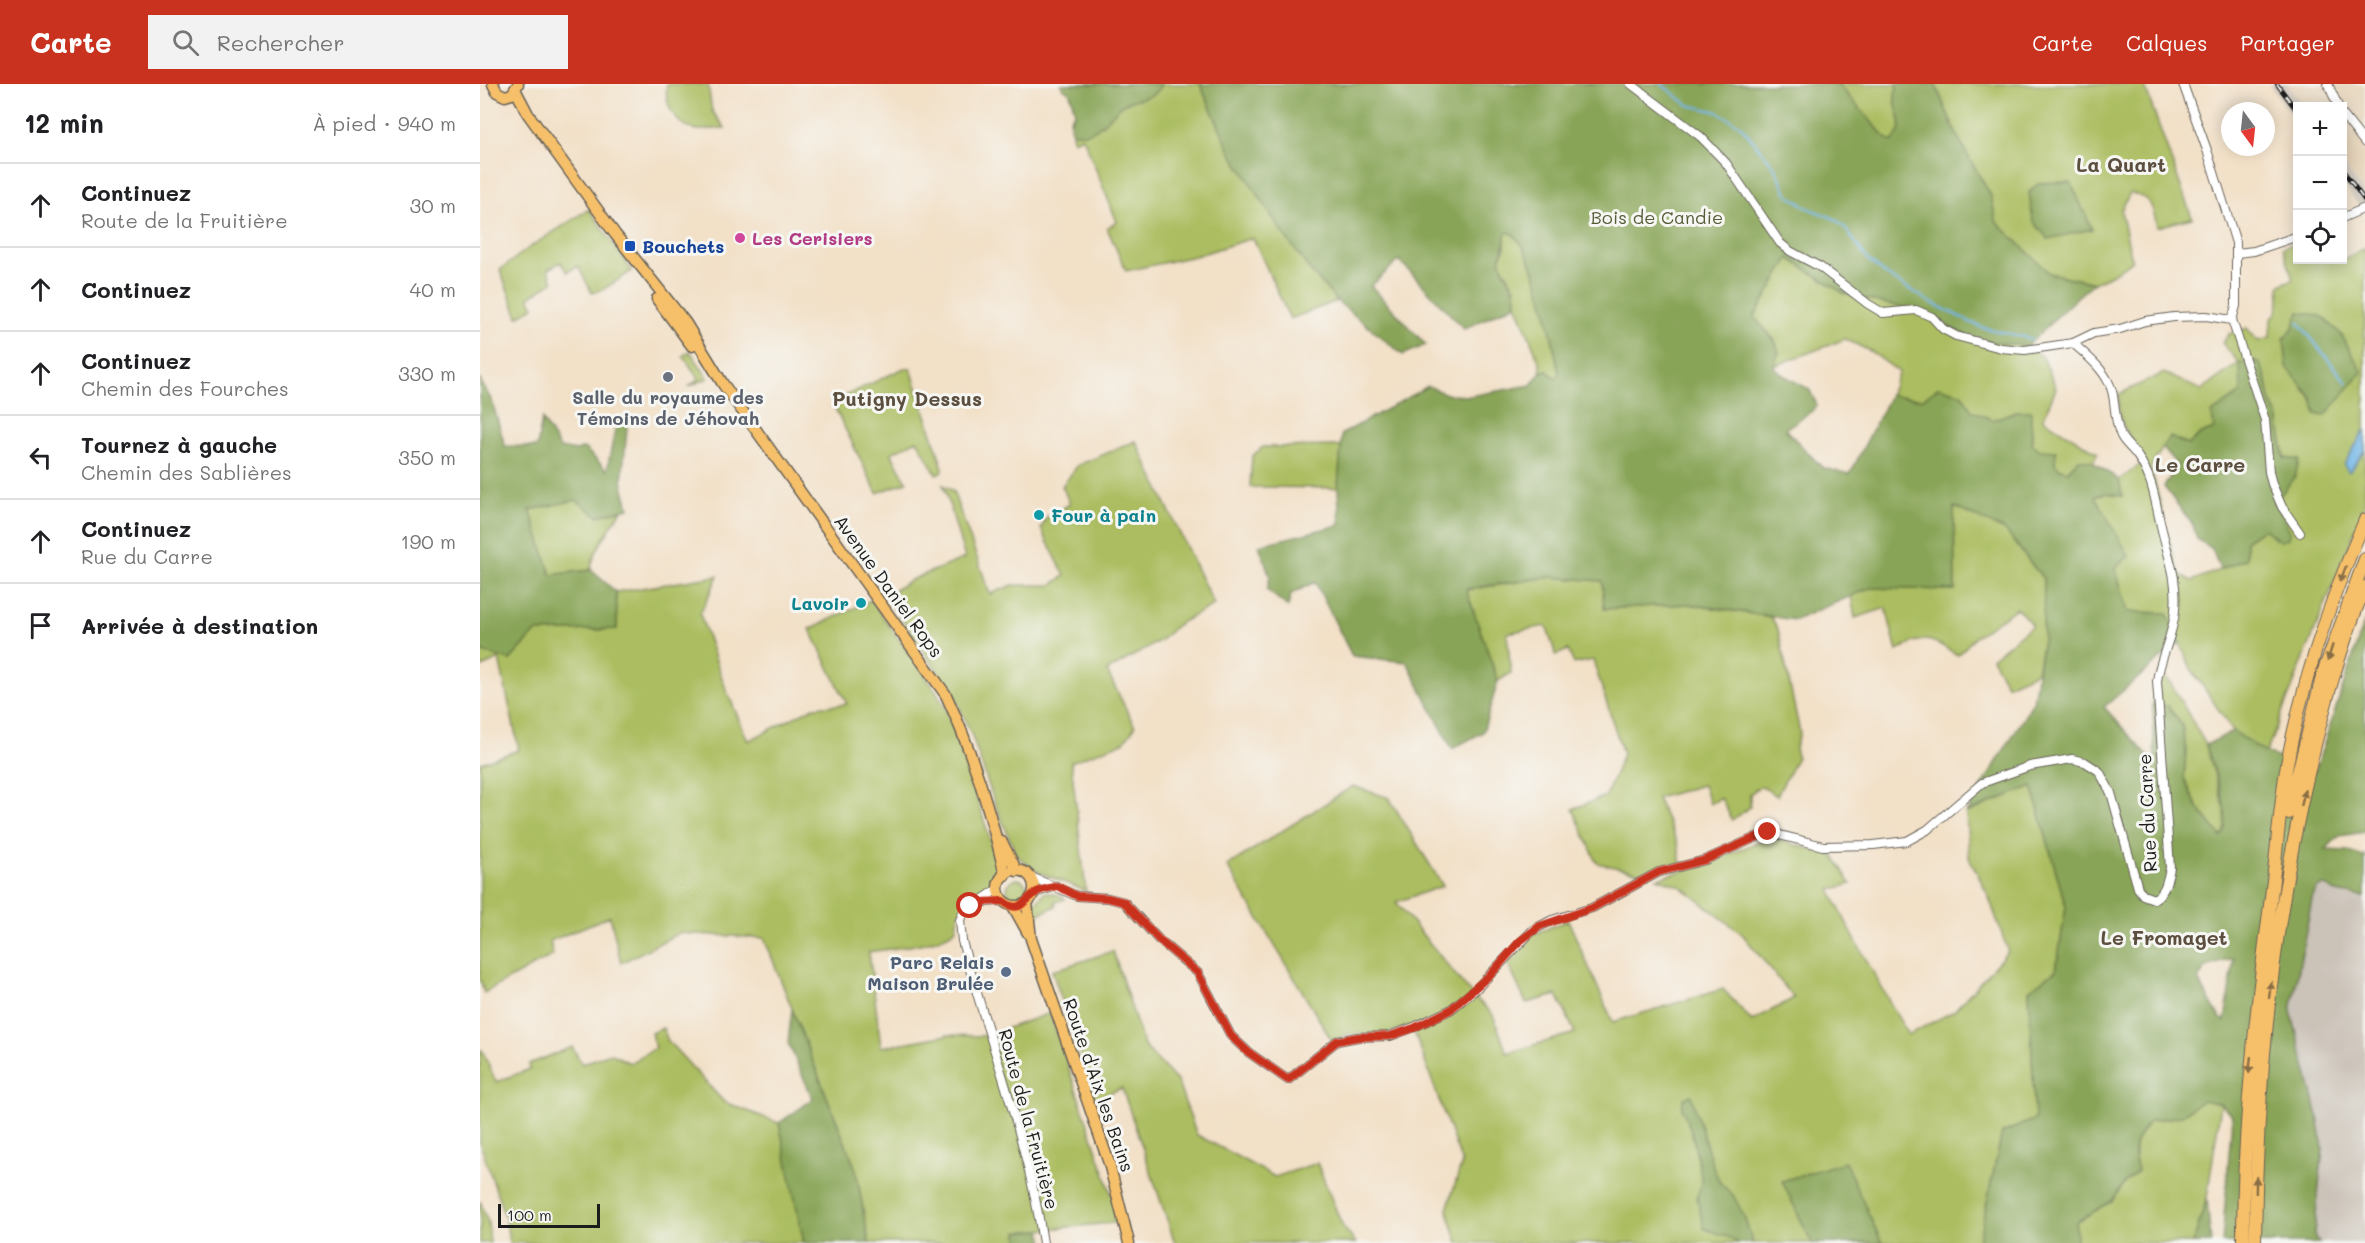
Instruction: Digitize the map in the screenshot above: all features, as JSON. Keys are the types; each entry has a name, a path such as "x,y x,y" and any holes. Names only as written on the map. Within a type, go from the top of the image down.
{"highway":[{"path":"2243,1243 2244,1157 2249,1073 2286,769 2302,697 2332,600 2365,520"},
{"path":"2270,903 2290,802 2311,717 2335,638 2365,559"},
{"path":"2255,1243 2256,1158 2268,1004 2292,848 2318,732 2341,655 2365,587"}],"main road":[{"name":"Avenue Daniel Rops","path":"493,84 497,92 514,90 528,114 615,234 637,271 697,342 723,384"},
{"name":"Avenue Daniel Rops","path":"666,304 678,327 723,384 946,695 963,731 994,826 1005,875"},
{"path":"678,327 683,327 692,340 697,342"},
{"name":"Avenue Daniel Rops","path":"994,826 1017,871"},
{"path":"1017,871 1031,877 1031,898 1008,903 999,888 1005,875 1017,871"},
{"name":"Route d'Aix les Bains","path":"1031,898 1031,939"},
{"name":"Route d'Aix les Bains","path":"1008,903 1031,939 1109,1163 1129,1243"}],"street":[{"path":"1631,84 1701,137 1726,163 1780,243 1820,267 1883,313 1916,310 1932,317 1943,329 1956,336 2001,348 2025,350 2073,343 2088,335 2120,329 2145,321 2206,316 2232,320"},
{"path":"2183,84 2234,233 2237,254 2236,306 2232,320 2265,420 2272,484 2282,507 2300,533"},
{"path":"2328,84 2336,102"},
{"path":"2347,119 2365,143"},
{"path":"2347,216 2365,208"},
{"path":"2237,254 2254,251 2293,238"},
{"name":"Rue du Carre","path":"1057,886 1077,896 1108,898 1124,902 1159,940 1198,973 1231,1036 1248,1052 1288,1080 1337,1041 1358,1037 1390,1036 1414,1028 1450,1010 1478,986 1533,930 1552,920 1592,908 1659,872 1705,860 1768,832 1830,846 1907,841 1927,830 1982,783 2030,766 2072,759 2085,762 2099,771 2111,793 2138,888 2148,898 2154,899 2160,896 2166,886 2170,868 2157,681 2158,666 2170,640 2175,612 2176,577 2161,526 2153,487 2138,457 2121,438 2114,416 2108,378 2073,343"},
{"path":"1031,877 1057,886"},
{"path":"1031,898 1057,886"},
{"name":"Route de la Fruitière","path":"999,888 980,902 970,906 960,920 962,935 1024,1152 1043,1243"},
{"path":"980,902 1008,903"}],"shaded area":[{"path":"2269,84 2287,84 2300,102 2293,102 2293,117"},
{"path":"2287,84 2365,84 2365,195 2347,169 2347,102 2300,102"},
{"path":"2347,170 2365,195 2365,203 2359,206 2347,189"},
{"path":"2323,885 2329,890 2354,897 2365,897 2365,1243 2320,1243 2314,1233 2323,1148 2318,1116 2291,1011 2312,899 2316,889"}],"green space":[{"path":"667,84 708,84 712,111 725,128 696,130 685,126 671,111 667,98"},
{"path":"1061,84 1161,84 1150,96 1124,104 1101,126 1081,134 1072,132 1070,123 1075,112 1070,93"},
{"path":"1068,84 1200,84 1231,153 1309,269 1337,301 1290,319 1253,238 1195,256 1126,271 1107,228 1117,222 1083,137 1073,141 1070,119 1075,112"},
{"name":"Bois de Candie","path":"1200,84 1838,84 1883,135 1892,142 1901,125 1895,97 1898,84 1935,84 1959,140 1991,196 1996,221 2049,273 2094,283 2027,346 1977,340 1909,309 1845,294 1789,258 1754,317 1775,341 1779,352 1774,366 1781,374 1809,389 1817,405 1785,429 1823,468 1850,474 1890,395 1922,399 1939,387 1962,394 1972,411 1993,420 2016,411 2031,411 2032,444 2039,450 2056,451 2055,463 2060,469 2068,471 2079,459 2093,462 2119,480 2122,496 2107,493 2095,496 2129,556 2115,568 2128,612 2167,613 2180,642 2104,707 2155,764 2153,705 2168,706 2182,725 2186,750 2184,778 2197,806 2221,837 2225,828 2224,805 2206,745 2233,731 2266,753 2315,771 2365,620 2365,832 2339,836 2325,850 2347,851 2363,857 2365,855 2365,897 2336,892 2323,885 2316,889 2312,899 2291,1011 2318,1116 2323,1148 2314,1233 2320,1243 2222,1243 2232,1116 2221,1104 2203,1100 2181,1116 2150,1121 2140,1133 2135,1144 2138,1171 2125,1182 2112,1201 2076,1222 2076,1243 1978,1243 2002,1133 2035,1119 2029,990 2056,970 2066,907 2032,786 1966,813 2033,702 2043,640 2044,580 2005,530 1954,507 1955,590 1870,588 1795,620 1688,604 1604,609 1602,581 1549,577 1466,589 1498,681 1483,732 1452,749 1407,662 1352,656 1315,582 1291,594 1288,607 1267,590 1270,576 1259,545 1340,525 1338,488 1342,434 1428,386 1449,395 1470,396 1531,385 1540,373 1546,370 1556,379 1559,373 1548,319 1535,274 1518,240 1509,232 1505,234 1501,259 1516,296 1516,304 1464,329 1399,260 1371,286 1426,345 1403,355 1337,301 1309,269 1231,153","holes":["2234,958 2225,1021 2220,1018 2198,980 2206,967"]},
{"path":"1688,84 1909,309 1977,340 2027,346 2043,357 2056,388 2043,419 2098,453 2093,462 2079,459 2067,471 2060,469 2032,444 2030,425 2016,411 1993,420 1971,411 1962,394 1922,399 1890,395 1899,372 1870,351 1845,339 1774,366 1779,352 1775,341 1754,317 1789,258 1845,294"},
{"path":"1838,84 1898,84 1895,99 1901,125 1892,142 1883,135"},
{"path":"1935,84 2144,84 2192,218 2157,227 2150,204 2143,197 2130,193 2121,211 2132,260 2113,274 2094,283 2049,273 1996,221 1991,196 1959,140","holes":["2071,183 2091,229 2048,239"]},
{"path":"2039,183 2071,183 2092,229 2048,239 2033,221 2029,192"},
{"path":"589,209 632,271 604,289 592,293 578,266 567,272 561,262 548,269 553,282 529,297 534,307 518,317 500,270 530,247"},
{"path":"1509,232 1518,240 1527,254 1535,274 1553,341 1559,374 1557,379 1546,370 1540,373 1541,366 1516,304 1515,288 1502,266 1500,257 1505,248 1505,233"},
{"path":"2293,243 2293,264 2347,264 2347,257 2365,248 2365,505 2266,753 2233,731 2191,669 2167,613 2128,612 2095,496 2107,493 2122,496 2119,480 2145,461 2122,422 2119,394 2164,373 2201,390 2239,363 2222,343 2229,334 2247,328 2258,341 2270,338 2271,319 2277,312 2280,298 2279,286 2293,279 2283,248","holes":["2293,328 2331,408 2325,416 2316,414 2312,398 2304,390 2284,339","2266,376 2270,400 2278,416 2285,459 2299,460 2295,477 2273,503 2286,522 2275,539 2264,529 2246,540 2246,559 2192,581 2179,574 2150,468 2170,437 2188,445 2199,435 2214,429 2212,413"]},
{"path":"2299,312 2321,316 2341,334 2362,372 2325,416 2316,414 2312,398 2287,367 2284,339 2293,328"},
{"path":"690,351 708,378 688,387 699,379 683,356"},
{"path":"2250,359 2260,364 2266,377 2270,400 2278,416 2284,458 2299,460 2295,477 2274,503 2290,533 2287,539 2280,541 2264,529 2246,540 2246,559 2220,569 2212,549 2197,539 2193,525 2164,487 2177,465 2162,447 2170,437 2188,445 2199,435 2214,429 2212,413 2241,393 2240,363"},
{"path":"904,368 910,368 912,372 943,468 936,474 917,440 891,453 907,482 877,493 832,402"},
{"path":"480,380 492,401 505,446 537,447 542,419 560,448 576,451 584,448 607,470 617,420 628,418 622,481 629,508 598,516 576,500 530,510 551,575 591,570 616,592 617,629 536,632 510,660 480,651"},
{"path":"1136,441 1214,605 1178,624 1161,640 1107,671 1135,727 1124,742 1071,762 1086,891 1038,872 1017,856 955,697 885,595 913,579 965,558 943,485 953,491 990,594 1013,585 1051,585 1065,576 1041,529 1046,518 1070,504 1062,486 1078,465"},
{"path":"1341,446 1338,488 1250,487 1252,456 1263,447"},
{"path":"576,500 598,516 622,510 598,548 591,570 551,575 530,510"},
{"path":"1954,506 2005,530 2044,580 2043,640 2037,672 2007,685 1992,658 2032,625 2017,608 1976,636 1958,655 1928,640 1914,642 1897,651 1886,608 1855,618 1851,596 1870,588 1955,590"},
{"path":"718,576 700,614 724,684 748,741 814,707 847,704 810,629 871,600 936,691 950,717 995,854 999,875 988,890 968,901 959,916 956,929 949,934 927,942 869,952 881,1047 948,1035 985,1036 1050,1013 1121,1222 1019,1232 1018,1243 869,1243 856,1170 764,938 679,933 621,963 610,916 550,941 553,955 484,993 480,979 480,763 519,750 499,659 480,668 480,651 510,660 536,632 617,629 616,592"},
{"path":"1549,577 1603,581 1604,609 1688,604 1771,617 1778,629 1800,733 1795,748 1797,757 1777,796 1761,786 1750,794 1750,807 1732,820 1721,798 1710,804 1703,785 1657,798 1678,844 1681,864 1646,874 1597,863 1573,809 1606,796 1623,754 1593,660 1574,664 1568,650 1556,655 1546,626 1507,633 1511,673 1498,681 1466,590"},
{"path":"2159,673 2170,682 2206,745 2226,814 2226,830 2221,837 2197,806 2184,778 2186,750 2153,705"},
{"path":"1353,786 1389,798 1443,886 1396,902 1467,989 1493,1015 1507,1053 1575,1033 1557,995 1526,1003 1508,964 1531,935 1568,920 1613,1022 1723,989 1752,1021 1794,998 1742,934 1680,886 1657,878 1709,863 1772,838 1834,856 1851,884 1830,890 1908,1035 1954,1011 2008,951 1988,895 1969,857 1966,813 2032,786 2066,907 2056,970 2029,990 2035,1119 2002,1133 1978,1243 1458,1243 1447,1209 1462,1163 1412,1026 1385,1034 1348,1034 1332,1041 1227,866"},
{"path":"1017,879 1024,882 1027,889 1024,896 1017,899 1010,896 1007,889 1010,882"},
{"path":"1045,892 1065,899 1055,902 1056,906 1035,916 1034,904"},
{"path":"1113,951 1144,1046 1177,1081 1197,1135 1275,1177 1317,1163 1343,1227 1356,1243 1175,1243 1122,1088 1095,1099 1052,971"},
{"path":"792,1009 856,1170 869,1243 804,1243 779,1123 813,1099 788,1043"},
{"path":"663,1028 668,1041 724,1102 779,1123 806,1243 509,1243 506,1220 480,1143 480,1051 482,1050 496,1082 530,1069 529,1064 572,1047 582,1064 610,1053 630,1063 655,1048 651,1033"},
{"path":"1691,1095 1714,1170 1721,1184 1733,1195 1744,1216 1753,1243 1737,1243 1704,1228 1697,1198 1701,1176 1692,1133 1682,1109 1683,1099"},
{"path":"2203,1100 2221,1104 2207,1198 2193,1243 2076,1243 2076,1222 2112,1201 2125,1182 2138,1171 2135,1144 2140,1133 2150,1121 2181,1116"},
{"path":"1845,1162 1882,1243 1812,1243 1782,1181"},
{"path":"2207,1198 2211,1243 2193,1243"},
{"path":"480,1201 488,1222 490,1243 480,1243"},
{"path":"1041,1230 1044,1243 1018,1243 1018,1232"}],"water":[{"path":"2365,429 2365,450 2349,472 2344,465"}],"waterway":[{"path":"1661,84 1688,105 1718,112 1741,126 1775,168 1788,195 1810,209 1835,219 1845,228 1868,260 1889,277 1932,303 1981,327 2032,339"},
{"path":"2298,322 2347,383"}],"railway":[{"path":"2277,84 2293,105"},
{"path":"2347,176 2365,201"}],"place":[{"name":"Les Cerisiers","path":"740,238"},
{"name":"Bouchets","path":"630,246"},
{"name":"Salle du royaume des Témoins de Jéhovah","path":"668,377"},
{"name":"Four à pain","path":"1039,515"},
{"name":"Lavoir","path":"861,603"},
{"name":"Parc Relais Maison Brulée","path":"1006,972"}],"district":[{"name":"La Quart","path":"2121,164"},
{"name":"Putigny Dessus","path":"907,398"},
{"name":"Le Carre","path":"2200,464"},
{"name":"Le Fromaget","path":"2164,937"}],"route":[{"path":"970,906 980,902 1003,901 1019,906 1032,898 1034,893 1057,886 1077,896 1116,899 1124,902 1140,922 1198,973 1207,986 1227,1030 1239,1045 1288,1080 1337,1041 1347,1038 1390,1036 1414,1028 1450,1010 1492,973 1520,941 1540,926 1592,908 1659,872 1705,860 1768,832"}]}
